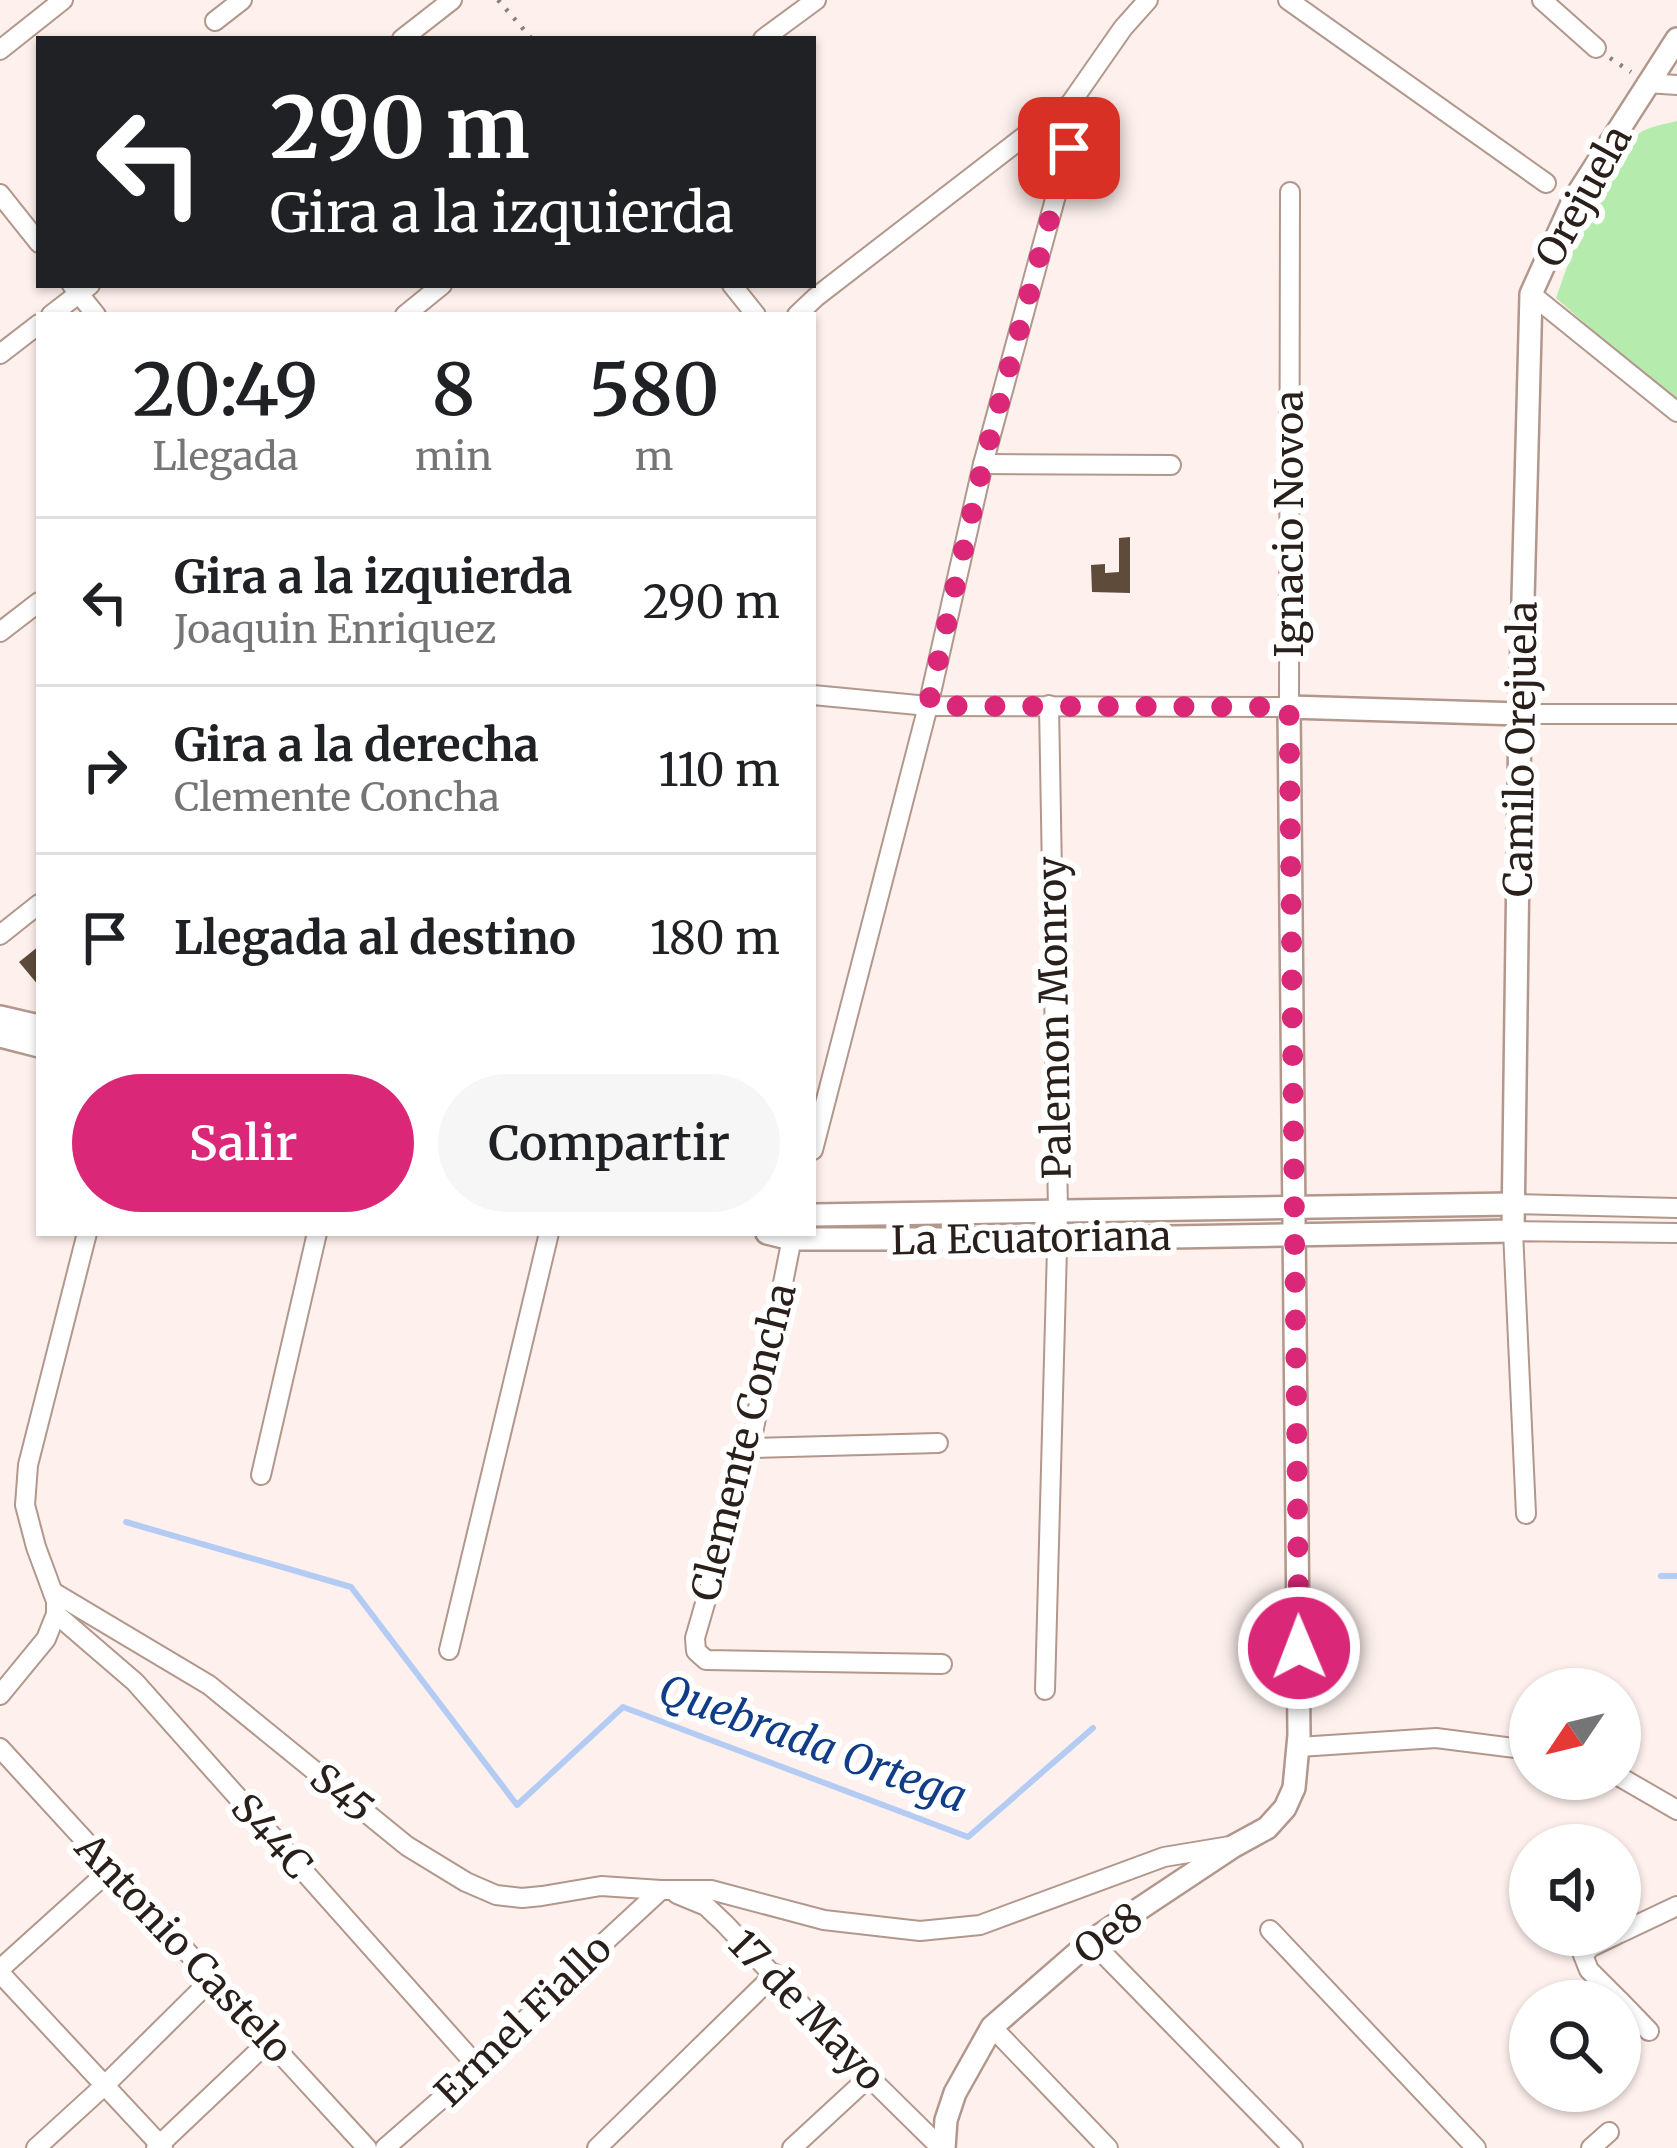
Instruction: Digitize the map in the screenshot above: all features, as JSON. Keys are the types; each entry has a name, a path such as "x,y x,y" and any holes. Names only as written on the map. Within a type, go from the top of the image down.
{"street":[{"path":"0,50 64,0"},
{"path":"215,21 242,0"},
{"path":"406,36 452,0"},
{"path":"767,36 816,0"},
{"path":"800,312 1070,104 1148,0"},
{"path":"1288,0 1546,183"},
{"path":"1542,0 1596,48"},
{"name":"Orejuela","path":"1531,293 1573,201 1677,39"},
{"path":"1647,83 1677,86"},
{"path":"816,1138 928,706 983,464 1069,148 1070,104"},
{"name":"Ignacio Novoa","path":"1290,192 1289,707 1299,1741"},
{"path":"0,194 36,239"},
{"path":"54,312 80,288"},
{"path":"409,312 438,288"},
{"path":"734,288 754,312"},
{"path":"1531,293 1677,412"},
{"name":"Camilo Orejuela","path":"1512,1204 1531,293"},
{"path":"0,354 36,326"},
{"path":"983,464 1171,465"},
{"path":"0,632 36,604"},
{"path":"816,695 928,706 1677,714"},
{"name":"Palemon Monroy","path":"1045,1690 1058,1211 1049,705"},
{"path":"0,934 36,906"},
{"path":"0,1017 36,1025"},
{"path":"0,1036 36,1045"},
{"path":"816,1215 1512,1204 1677,1208"},
{"path":"1512,1204 1526,1514"},
{"path":"1513,1232 1677,1233"},
{"name":"La Ecuatoriana","path":"792,1236 1057,1239 1513,1232"},
{"path":"0,1695 46,1639 56,1614 25,1505 28,1465 86,1236"},
{"path":"261,1475 316,1236"},
{"path":"449,1650 548,1236"},
{"name":"Clemente Concha","path":"792,1236 750,1448 695,1638 696,1651 706,1660 942,1664"},
{"path":"750,1448 938,1443"},
{"name":"S45","path":"53,1592 208,1684 407,1846 466,1882 496,1894 522,1898 602,1886 711,1890 824,1920 920,1931 980,1925 1164,1858 1234,1846"},
{"name":"S44C","path":"56,1614 135,1682 478,2067"},
{"path":"1299,1741 1436,1738 1509,1747"},
{"name":"Oe8","path":"943,2148 955,2093 992,2027 1091,1941 1267,1828 1285,1808 1294,1788 1299,1741"},
{"name":"Antonio Castelo","path":"0,1748 367,2148"},
{"path":"1641,1789 1677,1810"},
{"path":"111,1869 0,1971 160,2147 268,2041"},
{"name":"17 de Mayo","path":"661,1890 706,1906 869,2078 943,2148"},
{"name":"Ermel Fiallo","path":"385,2148 478,2067 661,1890"},
{"path":"1641,1923 1677,1906"},
{"path":"1270,1930 1476,2148"},
{"path":"1091,1941 1293,2148"},
{"path":"597,2148 775,1974"},
{"path":"36,2148 212,1979"},
{"path":"1641,2023 1649,2031"},
{"path":"992,2027 1108,2148"},
{"path":"792,2148 869,2078"},
{"path":"1591,2148 1609,2132"}],"path":[{"path":"498,0 529,36"},
{"path":"1596,48 1647,83"}],"green space":[{"path":"1677,121 1677,404 1556,298 1590,209 1614,163 1641,132"}],"building":[{"path":"1130,537 1130,593 1092,592 1091,565 1105,564 1105,573 1119,572 1119,538"},
{"path":"36,948 36,982 19,962"}],"waterway":[{"name":"Quebrada Ortega","path":"126,1522 351,1587 517,1805 623,1707 968,1837 1093,1728"},
{"name":"Quebrada Ortega","path":"1661,1576 1677,1576"}],"route":[{"path":"1069,148 983,464 928,706 1289,707 1299,1648"}]}
